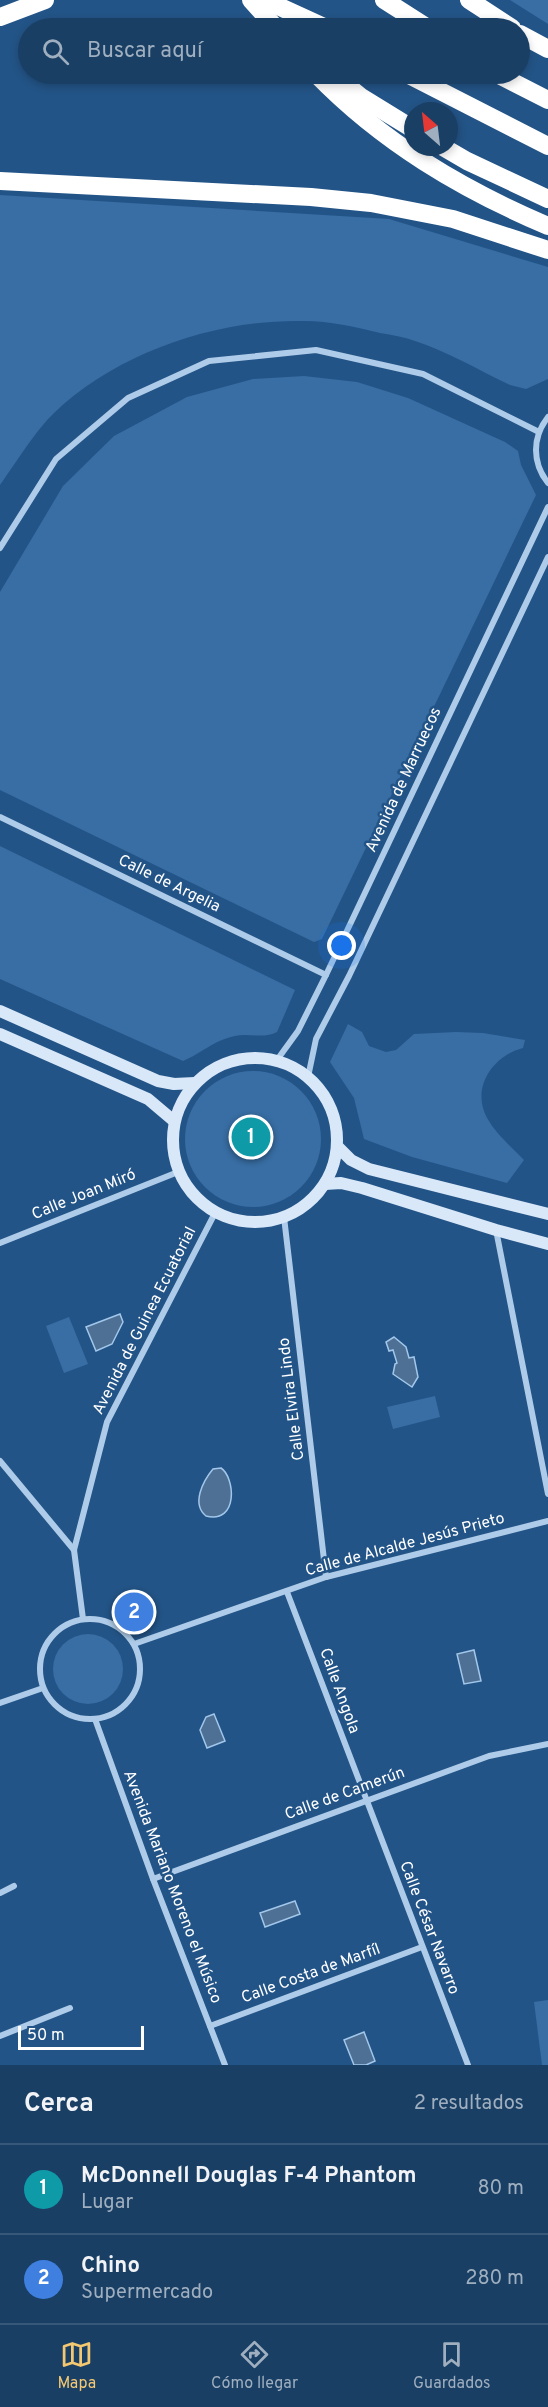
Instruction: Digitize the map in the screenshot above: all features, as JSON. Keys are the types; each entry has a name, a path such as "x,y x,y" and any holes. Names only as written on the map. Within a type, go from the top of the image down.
{"highway":[{"path":"0,17 45,0"},
{"path":"384,0 412,18"},
{"path":"469,0 497,18"},
{"path":"257,2 269,18"},
{"path":"257,2 272,18"},
{"path":"257,2 299,18"},
{"path":"530,40 548,49"},
{"path":"327,84 381,132 434,169 494,202 548,226"},
{"path":"345,84 361,97 404,123"},
{"path":"427,84 548,146"},
{"path":"517,84 548,100"},
{"path":"458,156 548,199"},
{"path":"0,182 311,197 371,203 453,219 548,250"}],"street":[{"path":"0,548 56,459 128,398 209,361 316,350 423,374 539,432"},
{"path":"548,417 539,432 536,444 537,461 548,483"},
{"name":"Avenida de Marruecos","path":"277,1060 298,1031 326,975 548,507"},
{"name":"Avenida de Marruecos","path":"309,1077 316,1039 349,976 548,557"},
{"name":"Calle de Argelia","path":"0,817 326,975"},
{"path":"0,1011 158,1081 174,1084 195,1083"},
{"path":"0,1034 148,1099 174,1121"},
{"path":"255,1057 277,1060 309,1077 322,1092 332,1110 338,1147 333,1168 325,1184 307,1204 284,1217 261,1223 237,1221 215,1213 193,1196 178,1172 172,1147 174,1121 182,1101 195,1083 213,1069 233,1060 255,1057"},
{"path":"338,1147 351,1160 369,1169 548,1214"},
{"name":"Calle Joan Miró","path":"0,1243 178,1172"},
{"path":"325,1184 341,1183 362,1188 548,1244"},
{"name":"Avenida de Guinea Ecuatorial","path":"83,1619 74,1550 107,1422 215,1213"},
{"name":"Calle Elvira Lindo","path":"284,1217 326,1577"},
{"path":"496,1230 548,1494"},
{"path":"0,1461 74,1550"},
{"name":"Calle de Alcalde Jesús Prieto","path":"134,1644 326,1577 548,1521"},
{"name":"Calle Angola","path":"287,1592 366,1801"},
{"path":"83,1619 101,1620 122,1630 134,1644 139,1656 140,1672 136,1689 125,1705 103,1718 83,1719 64,1712 51,1701 43,1688 40,1673 42,1655 49,1639 64,1626 83,1619"},
{"path":"0,1703 43,1688"},
{"name":"Avenida Mariano Moreno el Músico","path":"95,1719 153,1879 225,2065"},
{"name":"Calle de Camerún","path":"153,1879 489,1756 548,1744"},
{"name":"Calle César Navarro","path":"366,1801 468,2065"},
{"path":"0,1893 14,1886"},
{"name":"Calle Costa de Marfíl","path":"210,2026 422,1947"},
{"path":"0,2036 70,2008"}],"shaded area":[{"path":"510,0 548,0 548,24"},
{"path":"0,195 389,219 548,267 548,379 526,389 510,385 427,345 402,337 342,325 304,321 237,326 170,343 108,373 80,391 47,420 0,485"},
{"path":"304,376 357,382 408,398 505,442 518,451 521,465 536,495 322,939 314,942 0,790 0,592 63,486 114,436 187,397 253,379"},
{"path":"0,846 295,990 277,1032 227,1038 183,1061 0,979"},
{"path":"348,1024 362,1032 369,1046 386,1052 396,1050 414,1034 483,1033 525,1040 523,1048 502,1058 493,1066 483,1086 483,1109 489,1121 524,1160 507,1183 412,1157 364,1139 354,1098 330,1062"},
{"path":"253,1071 279,1076 291,1082 301,1091 310,1101 316,1113 321,1139 316,1165 310,1177 301,1187 291,1196 279,1202 253,1207 227,1202 215,1196 205,1187 196,1177 190,1165 185,1139 190,1113 196,1101 205,1091 215,1082 227,1076"},
{"path":"120,1314 123,1322 112,1344 96,1351 86,1327"},
{"path":"69,1317 88,1364 64,1373 46,1326"},
{"path":"394,1337 406,1347 409,1358 414,1357 418,1377 412,1387 393,1374 397,1363 393,1350 389,1351 386,1342"},
{"path":"435,1396 440,1417 393,1429 387,1407"},
{"path":"221,1468 226,1473 231,1489 229,1507 217,1517 206,1516 199,1505 200,1492 213,1469"},
{"path":"88,1634 101,1637 113,1644 120,1656 123,1669 120,1682 113,1694 101,1701 88,1704 75,1701 63,1694 56,1682 53,1669 56,1656 63,1644 75,1637"},
{"path":"474,1650 481,1681 464,1684 457,1654"},
{"path":"214,1714 225,1741 207,1748 200,1730 206,1717"},
{"path":"295,1901 300,1914 265,1927 260,1913"},
{"path":"548,2000 548,2065 542,2065 534,2002"},
{"path":"364,2032 375,2061 366,2065 354,2065 344,2040"}],"place":[{"name":"McDonnell Douglas F-4 Phantom","path":"251,1137"},
{"name":"Chino","path":"134,1612"}]}
